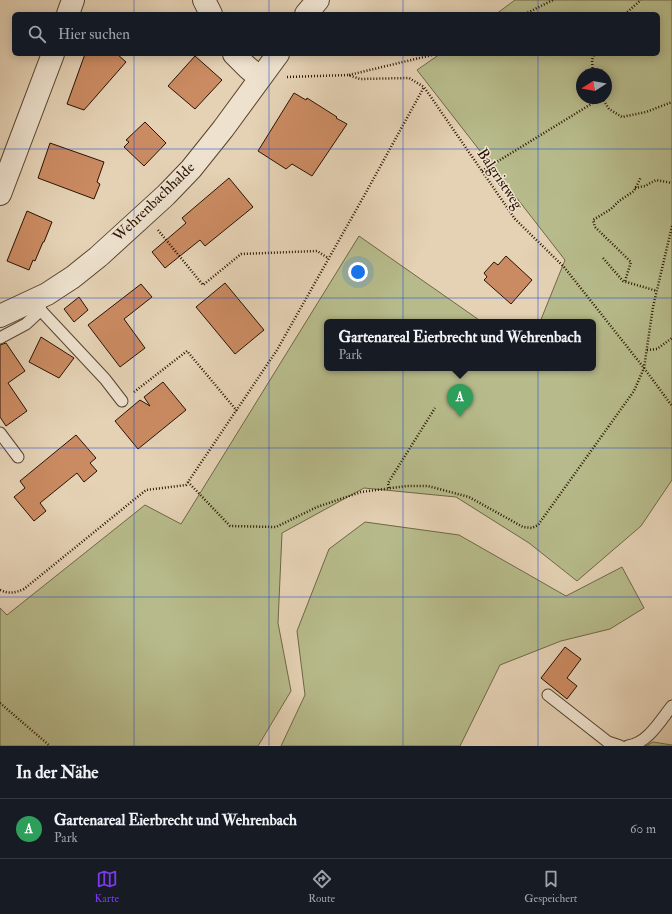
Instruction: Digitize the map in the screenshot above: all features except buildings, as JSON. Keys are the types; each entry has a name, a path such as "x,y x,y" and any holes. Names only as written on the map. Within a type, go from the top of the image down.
{"street":[{"path":"69,12 73,0"},
{"path":"204,0 210,12"},
{"path":"308,12 318,0"},
{"path":"0,194 52,56"},
{"path":"236,56 260,78"},
{"name":"Wehrenbachhalde","path":"0,316 36,306 47,294 98,256 166,195 191,169 223,129 276,56"}],"lane":[{"path":"0,338 26,324 36,306 105,379 122,401"},
{"path":"0,433 18,457"},
{"path":"548,695 608,742 620,746"},
{"path":"628,746 635,745 644,740 672,706"}],"path":[{"path":"529,12 553,0"},
{"path":"627,12 641,0"},
{"path":"260,78 348,75 428,56"},
{"path":"593,56 593,68"},
{"path":"0,590 7,593 24,589 146,490 186,486 237,411 277,350 424,86 409,78 360,80 348,75"},
{"name":"Balgristweg","path":"424,86 515,219 564,267 644,368 672,406"},
{"path":"606,104 609,109 622,117 646,112 672,102"},
{"path":"482,171 592,104"},
{"path":"625,281 631,262 595,227 593,220 611,209 635,188 642,177"},
{"path":"635,188 645,186 656,180 672,184"},
{"path":"144,214 203,286 241,254 317,251 328,258"},
{"path":"188,482 230,526 256,528 276,527 318,507 361,492 407,486 428,486 469,497 523,527 532,528 538,525 634,392 644,368 653,307 672,226"},
{"path":"603,258 625,281 657,291"},
{"path":"647,350 657,349 672,338"},
{"path":"122,401 187,351 237,411"},
{"path":"389,488 388,483 435,408"},
{"path":"0,703 50,746"}],"green space":[{"path":"515,0 672,0 672,480 641,526 577,581 529,543 456,497 364,488 282,533 278,623 291,691 258,746 0,746 0,608 7,615 145,505 181,524 359,236 478,319 324,319 324,371 596,371 596,319 541,319 565,260 417,70 437,56 660,56 660,12 499,12"},
{"path":"365,522 459,535 566,596 622,567 644,608 610,629 561,641 500,665 460,746 281,746 305,695 297,631 329,549"},
{"path":"653,742 672,745 672,746 646,746"}],"place":[{"name":"Gartenareal Eierbrecht und Wehrenbach","path":"460,417"}]}
